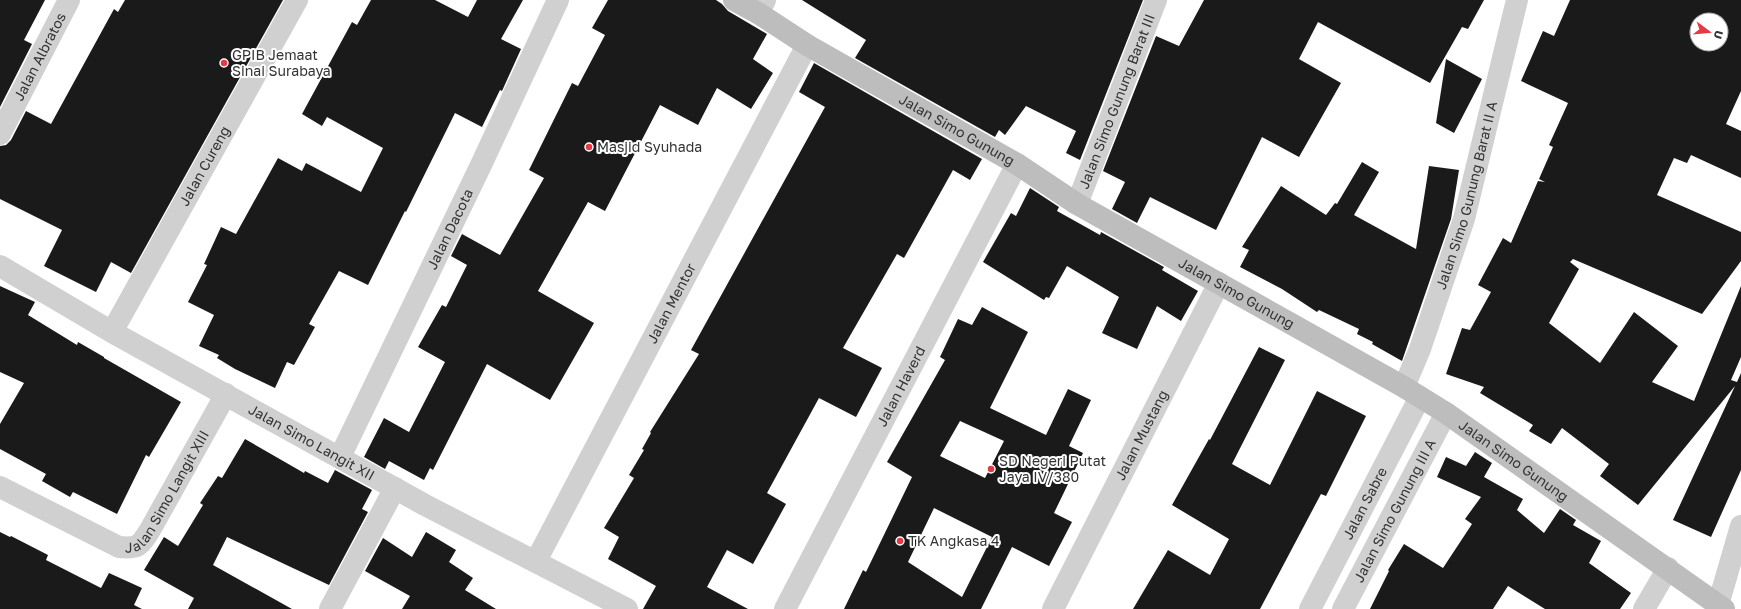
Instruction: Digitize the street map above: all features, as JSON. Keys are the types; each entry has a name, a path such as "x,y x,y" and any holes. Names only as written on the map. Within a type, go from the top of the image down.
{"main road":[{"name":"Jalan Simo Gunung","path":"734,0 761,7 807,45 1017,164 1077,204 1412,392 1446,413 1668,568 1721,607"}],"street":[{"name":"Jalan Albratos","path":"0,134 69,0"},
{"name":"Jalan Cureng","path":"112,332 297,0"},
{"name":"Jalan Dacota","path":"340,458 481,165 558,0"},
{"name":"Jalan Simo Gunung Barat III","path":"1077,204 1156,0"},
{"name":"Jalan Simo Gunung Barat II A","path":"1412,392 1420,349 1464,219 1517,0"},
{"name":"Jalan Mentor","path":"536,561 807,45"},
{"name":"Jalan Haverd","path":"785,609 1017,164"},
{"name":"Jalan Simo Langit XII","path":"2,272 395,488 627,609"},
{"name":"Jalan Mustang","path":"1053,609 1220,283"},
{"name":"Jalan Sabre","path":"1310,609 1412,392"},
{"name":"Jalan Simo Langit XIII","path":"0,487 119,547 132,548 142,542 150,530 226,394"},
{"name":"Jalan Simo Gunung III A","path":"1343,609 1446,413"},
{"path":"330,609 395,488"},
{"path":"1721,607 1741,526"},
{"path":"1644,609 1668,568"}],"building":[{"path":"0,0 45,0 24,40 32,44 0,107"},
{"path":"125,0 283,0 131,273 111,262 96,292 44,266 62,230 0,199 0,146 6,145 11,140 26,111 51,124 114,9 118,12"},
{"path":"371,0 435,0 468,17 477,0 523,0 501,39 521,49 502,91 500,90 482,127 455,113 368,285 339,271 309,324 315,327 294,365 287,362 275,388 235,369 217,358 219,355 199,346 214,315 188,302 207,265 204,264 221,227 236,234 278,158 302,171 306,163 361,192 383,148 327,117 322,126 302,114 352,22 357,25"},
{"path":"608,0 716,0 728,11 767,34 753,59 773,73 751,109 717,88 698,125 660,105 605,211 588,202 538,291 594,323 550,400 487,364 433,470 430,468 424,480 389,461 385,469 364,457 384,418 409,432 445,362 418,347 442,305 446,307 467,265 451,256 462,234 500,255 544,178 529,170 572,83 578,86 605,35 592,28"},
{"path":"802,0 1143,0 1080,160 1066,153 1076,131 1026,106 1005,135 999,130 995,137 855,58 866,40"},
{"path":"1204,0 1484,0 1468,29 1462,27 1430,83 1318,22 1299,59 1341,83 1299,157 1262,137 1216,230 1150,197 1137,223 1112,209 1125,182 1103,171 1156,36 1179,46"},
{"path":"1570,0 1741,0 1741,91 1726,124 1741,131 1741,178 1691,155 1687,163 1674,158 1657,195 1741,232 1741,261 1702,314 1573,259 1570,262 1579,269 1549,323 1600,363 1634,312 1678,346 1652,382 1694,401 1741,286 1741,357 1731,380 1737,382 1741,373 1741,470 1711,537 1673,520 1735,386 1638,505 1600,476 1609,464 1562,428 1551,444 1529,431 1533,425 1480,393 1484,387 1446,374 1462,328 1470,330 1491,292 1478,285 1503,238 1511,243 1538,181 1545,182 1539,179 1553,147 1549,145 1568,103 1521,81 1543,31 1554,36"},
{"path":"1446,59 1482,79 1454,133 1436,123"},
{"path":"814,63 982,159 970,180 953,170 904,258 897,254 843,348 882,368 856,417 819,398 767,493 786,504 753,564 727,550 707,587 748,609 643,609 656,586 608,559 619,537 604,528 634,478 629,475 644,450 642,449 651,433 650,432 699,354 691,350 825,107 799,92"},
{"path":"1362,162 1379,172 1354,215 1416,249 1429,166 1459,170 1451,219 1402,361 1372,344 1373,342 1357,334 1359,329 1319,310 1317,312 1282,289 1240,267 1249,250 1242,247 1281,186 1326,215 1335,203 1337,204"},
{"path":"1030,188 1059,207 1057,211 1100,235 1101,232 1164,267 1162,270 1198,291 1181,321 1157,306 1137,349 1102,333 1119,297 1067,266 1049,298 1046,297 1044,300 983,262 1011,213 1016,216"},
{"path":"0,286 35,302 28,315 77,345 78,342 181,402 149,457 146,455 117,514 73,492 70,497 42,481 46,474 0,449 0,424 24,383 0,372"},
{"path":"982,307 1028,332 990,408 1046,435 1068,389 1091,400 1069,446 1083,453 1054,513 1072,522 1049,566 1012,547 981,609 844,609 863,570 866,572 912,477 887,462 945,360 940,357 958,319 972,325","holes":["960,421 1004,441 985,478 940,456","934,508 992,537 962,597 908,562"]},
{"path":"1259,347 1285,360 1232,464 1270,485 1317,391 1366,416 1326,496 1321,494 1260,609 1133,609 1168,550 1210,575 1229,539 1172,505 1209,439 1210,440"},
{"path":"245,439 304,473 305,471 328,483 335,470 372,490 362,509 368,512 329,585 227,537 213,565 292,609 188,609 194,598 144,570 164,537 178,546 203,505 200,503 218,476 222,478"},
{"path":"1475,452 1492,463 1484,477 1523,499 1517,510 1544,533 1560,509 1576,520 1573,525 1601,541 1589,563 1631,593 1620,609 1545,609 1508,586 1493,609 1370,609 1389,571 1388,570 1404,544 1443,568 1472,524 1465,519 1481,497 1437,477 1446,457 1466,466"},
{"path":"0,532 48,555 46,560 101,588 109,573 142,588 134,605 142,609 0,609"},
{"path":"426,532 456,550 449,562 473,578 465,590 496,609 402,609 410,596 365,571 383,538 412,557"}],"place":[{"name":"GPIB Jemaat Sinai Surabaya","path":"224,63"},
{"name":"Masjid Syuhada","path":"589,147"},
{"name":"SD Negeri Putat Jaya IV/380","path":"991,469"},
{"name":"TK Angkasa 4","path":"900,541"}]}
